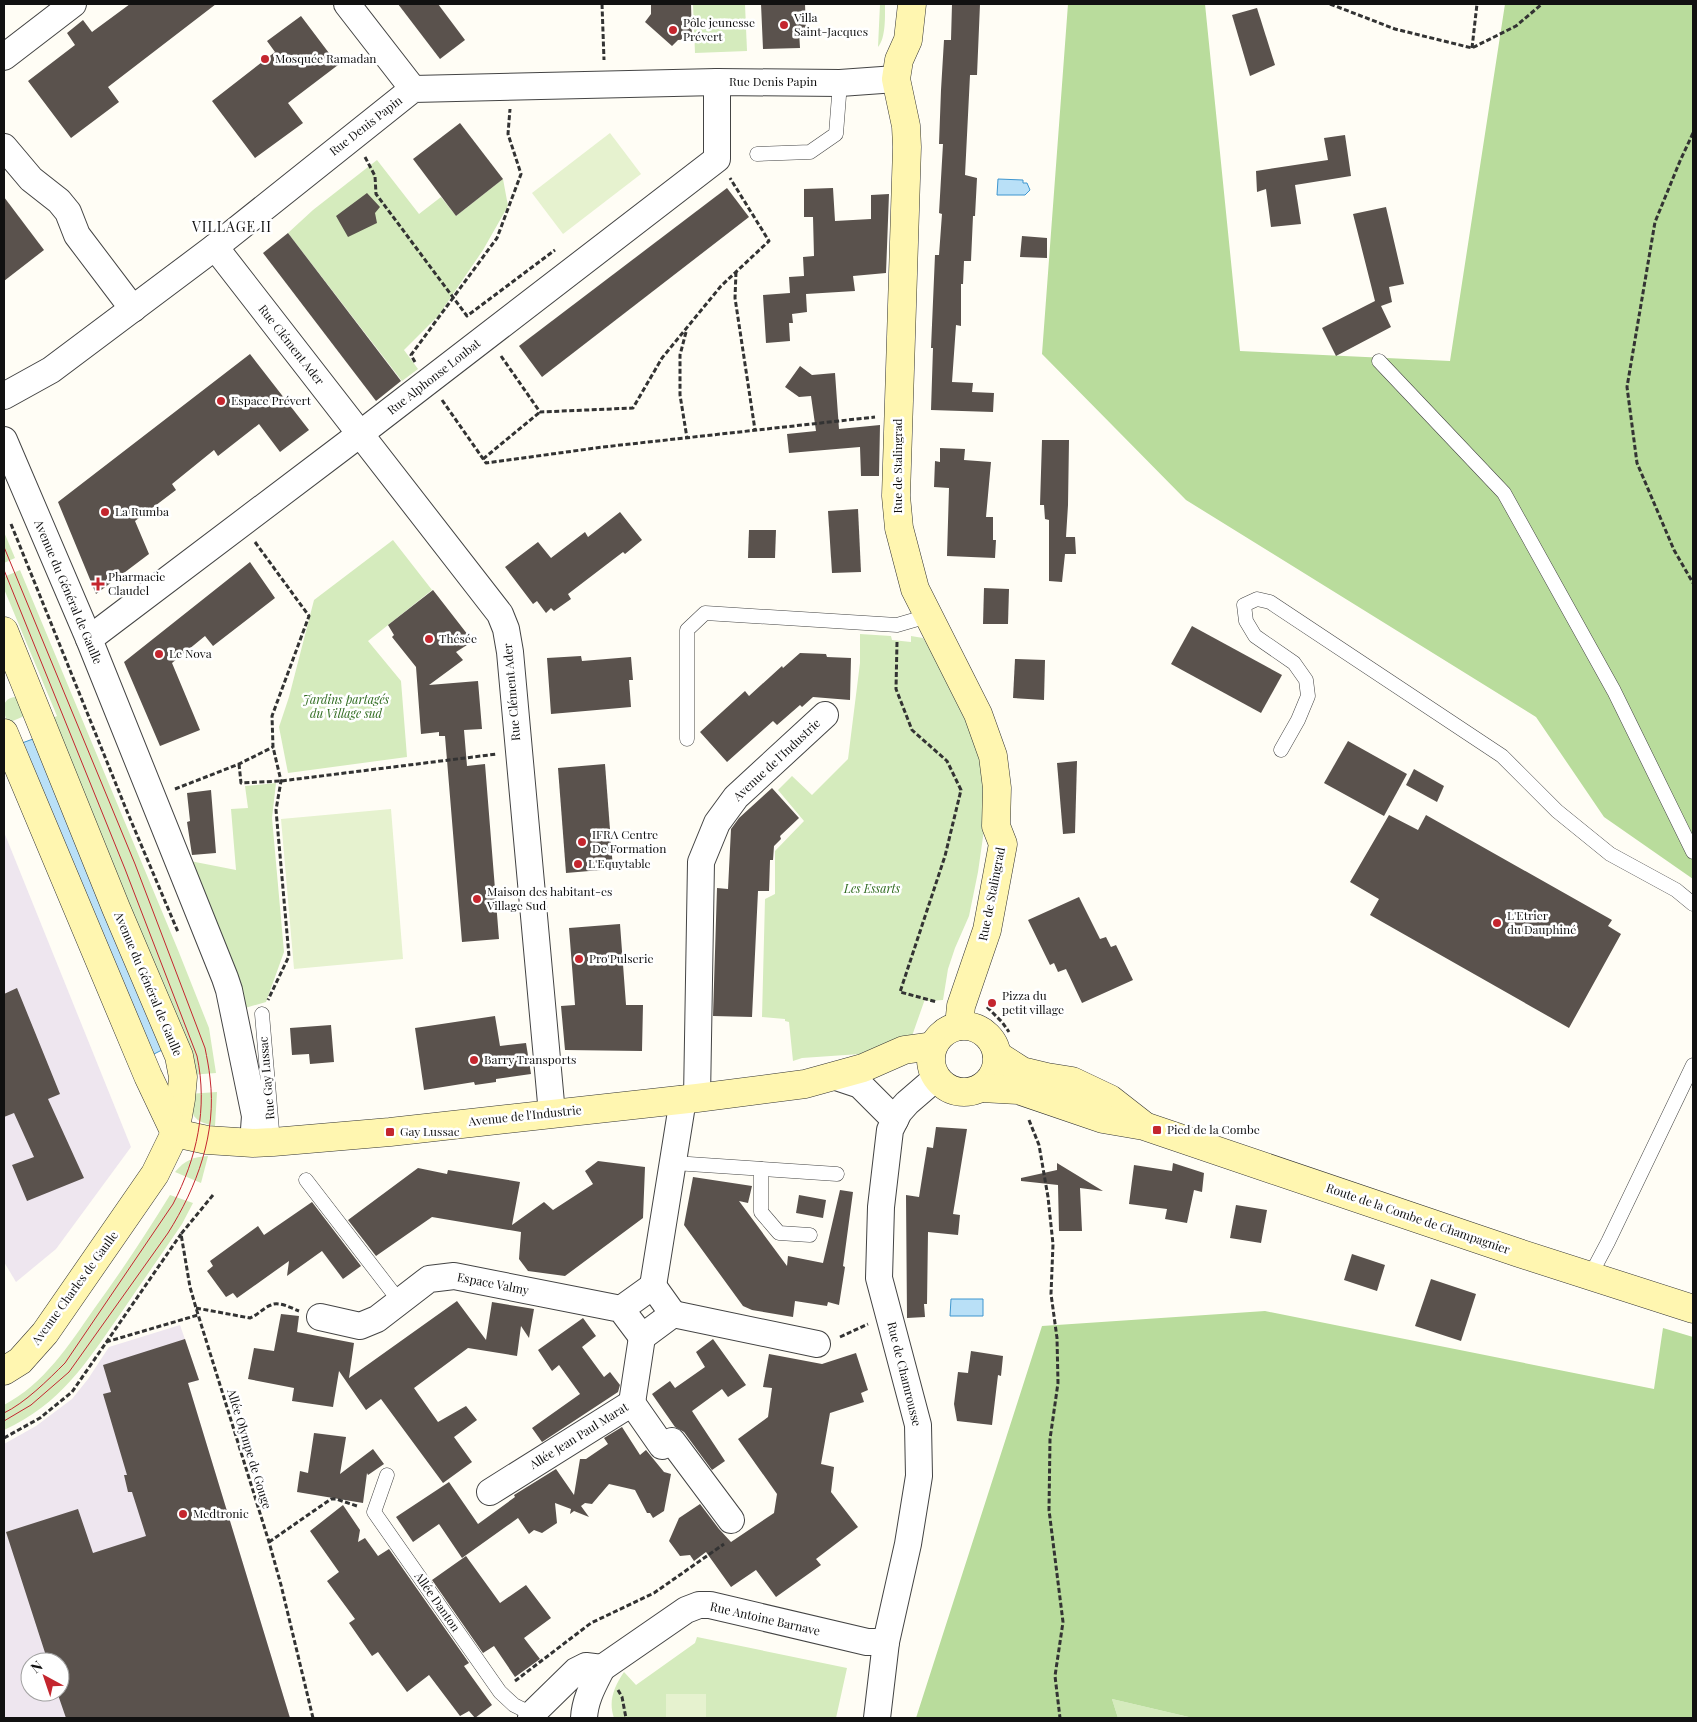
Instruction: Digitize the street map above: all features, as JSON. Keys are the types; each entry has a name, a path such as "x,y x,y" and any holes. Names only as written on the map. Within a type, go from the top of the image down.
{"street":[{"path":"4,57 73,4"},
{"path":"347,4 413,89"},
{"name":"Rue de Stalingrad","path":"912,4 908,40 899,60 896,80 906,126 907,147 896,496 899,528 916,589 978,714 993,756 997,788 996,826 1003,844 987,930 960,1016"},
{"name":"Rue Denis Papin","path":"4,396 51,370 215,247 413,89 717,82 840,83 896,80"},
{"path":"717,82 718,159"},
{"path":"4,147 31,179 59,201 68,212 77,236 133,308"},
{"name":"Rue Alphonse Loubat","path":"89,639 718,159"},
{"name":"Rue Clément Ader","path":"215,247 500,614 506,629 510,652 552,1114"},
{"name":"Avenue du Général de Gaulle","path":"4,440 89,639 229,990 254,1116 263,1143"},
{"name":"Avenue du Général de Gaulle","path":"4,632 11,671 179,1056 182,1077 181,1099 175,1133 155,1174 140,1197"},
{"name":"Avenue de l'Industrie","path":"690,1098 701,862 717,823 736,797 825,715"},
{"path":"4,734 148,1076 175,1133"},
{"path":"934,1064 939,1037 960,1016 984,1033 994,1046 1005,1047 996,1064 994,1074 981,1088"},
{"name":"Route de la Combe de Champagnier","path":"1005,1047 1022,1071 1047,1078 1072,1081 1110,1099 1144,1126"},
{"name":"Avenue de l'Industrie","path":"175,1133 207,1140 263,1143 390,1132 806,1084 863,1068 904,1050 934,1064"},
{"name":"Route de la Combe de Champagnier","path":"934,1064 943,1086 962,1093 972,1092 981,1088 1018,1090 1103,1119 1144,1126 1693,1309"},
{"name":"Rue de Chamrousse","path":"877,1718 886,1642 908,1544 918,1476 918,1425 879,1278 881,1207 890,1130 899,1112 934,1064"},
{"path":"836,1077 860,1085 895,1120"},
{"path":"642,1337 621,1309 653,1286 674,1163 690,1098"},
{"name":"Avenue Charles de Gaulle","path":"4,1371 20,1361 45,1333 140,1197"},
{"name":"Espace Valmy","path":"320,1317 360,1326 377,1319 428,1280 454,1276 621,1309"},
{"path":"653,1286 673,1314 817,1344"},
{"path":"632,1403 642,1337 673,1314"},
{"name":"Allée Jean Paul Marat","path":"490,1492 632,1403 662,1446 672,1441 731,1520"},
{"name":"Rue Antoine Barnave","path":"532,1716 576,1671 586,1666 602,1668 686,1610 699,1605 710,1605 867,1642 886,1642"},
{"path":"584,1718 584,1706 602,1668"}],"lane":[{"path":"758,154 810,152 836,134 840,83"},
{"path":"1379,361 1504,493 1614,691 1693,852"},
{"path":"1281,750 1298,720 1308,696 1306,680 1294,663 1256,636 1246,621 1244,605 1257,599 1270,602 1502,756 1557,811 1610,854 1676,890 1693,904"},
{"path":"687,738 687,630 705,613 897,625 928,616"},
{"name":"Rue Gay Lussac","path":"262,1014 263,1143"},
{"path":"1590,1276 1693,1065"},
{"path":"674,1163 837,1174"},
{"path":"762,1169 761,1212 779,1233 810,1235"},
{"path":"306,1180 400,1302"},
{"path":"374,1512 387,1475"},
{"name":"Allée Danton","path":"374,1512 500,1692 514,1705 532,1716"}],"path":[{"path":"595,61 604,61 602,4"},
{"path":"1330,4 1395,29 1472,48 1516,26 1542,4"},
{"path":"1472,48 1477,4"},
{"path":"511,87 508,134 521,174 497,238 411,355 486,463 874,417 898,418"},
{"path":"1693,133 1655,222 1627,387 1637,463 1674,550 1693,583"},
{"path":"354,136 375,176 376,194 467,316 555,250"},
{"path":"483,459 540,412 633,408 662,358 720,286 769,241 718,159"},
{"path":"736,271 735,298 755,430"},
{"path":"686,329 680,355 680,395 687,438"},
{"path":"487,336 540,412"},
{"path":"10,521 179,935"},
{"path":"241,523 309,616 272,716 273,746 281,780 276,810 289,956 262,1014"},
{"path":"897,625 896,689 912,730 947,761 961,790 945,856 900,992 930,1001 960,1016 984,1004 1002,1022 1005,1047"},
{"path":"126,809 239,764 273,746"},
{"path":"239,764 241,783 518,752"},
{"path":"1018,1090 1039,1145 1048,1197 1053,1244 1051,1294 1057,1338 1058,1383 1050,1438 1049,1510 1063,1622 1054,1676 1060,1718"},
{"path":"4,1438 40,1418 72,1392 181,1234 213,1195"},
{"name":"Allée Olympe de Gouge","path":"181,1234 190,1287 269,1542 313,1718"},
{"path":"196,1308 250,1318 271,1305 278,1304 320,1317"},
{"path":"817,1344 845,1336 889,1314"},
{"path":"106,1342 198,1315"},
{"path":"269,1542 332,1500 336,1499 374,1512"},
{"path":"500,1692 591,1623 654,1593 740,1533 731,1520"}],"shaded area":[{"path":"4,832 131,1147 56,1249 16,1282 4,1262"},
{"name":"Medtronic","path":"180,1325 199,1380 188,1383 290,1718 4,1718 4,1444 36,1426 72,1399 109,1347"}],"green space":[{"path":"693,4 745,4 747,51 695,53"},
{"path":"880,4 885,4 885,21 884,33 878,47"},
{"path":"1068,4 1205,4 1240,351 1450,361 1505,4 1693,4 1693,879 1604,817 1536,717 1186,500 1042,354"},
{"path":"610,133 641,174 563,234 532,193"},
{"path":"377,160 419,214 441,197 456,216 503,179 508,206 483,250 438,316 404,350 418,369 402,381 288,233 313,210"},
{"path":"4,532 15,558 4,563"},
{"name":"Jardins partagés du Village sud","path":"393,540 432,590 368,641 401,681 407,757 288,773 279,727 289,697 314,600"},
{"path":"20,570 209,1028 216,1073 190,1075 47,721 57,716 4,589 4,577"},
{"name":"Les Essarts","path":"860,634 891,636 892,640 911,642 911,636 923,638 964,707 984,764 984,830 978,872 969,916 948,969 943,1000 928,1001 925,999 912,1036 860,1054 802,1058 793,1061 789,1022 785,1021 785,1019 762,1017 765,899 775,894 775,851 804,821 778,790 792,776 812,795 848,759 860,663"},
{"path":"14,697 20,699 29,714 8,723 4,707 6,701"},
{"path":"276,783 272,818 284,952 266,1002 245,1008 185,860 236,870 231,809 248,808 245,786"},
{"path":"391,809 403,959 294,969 281,819"},
{"path":"217,1092 215,1126 202,1122 194,1116 188,1094"},
{"path":"208,1156 201,1183 175,1172 190,1160"},
{"path":"170,1195 193,1203 182,1224 84,1365 57,1395 41,1408 24,1420 4,1430 4,1405 31,1386 55,1363 124,1267"},
{"path":"1265,1311 1654,1389 1663,1328 1693,1337 1693,1718 1193,1718 1112,1699 1118,1718 916,1718 1042,1326"},
{"path":"697,1637 847,1668 836,1718 614,1718 612,1712 613,1694 624,1672 636,1685 695,1643"},
{"path":"666,1694 706,1694 706,1718 666,1718"},
{"path":"1112,1699 1193,1718 1118,1718"}],"water":[{"path":"998,179 1023,180 1023,183 1027,183 1030,190 1025,195 997,195"},
{"path":"33,739 162,1050 152,1055 22,743"},
{"path":"951,1299 983,1299 983,1316 950,1316"}],"building":[{"path":"130,4 216,4 108,87 119,102 71,138 28,81 75,45 67,33 83,20 92,32"},
{"path":"398,4 438,4 465,40 440,59"},
{"name":"Pôle jeunesse Prévert","path":"651,4 691,4 692,39 678,40 672,46 645,22 651,14"},
{"name":"Villa Saint-Jacques","path":"761,4 805,4 806,31 799,31 800,48 763,49"},
{"path":"952,4 980,4 977,75 970,75 965,175 977,178 975,216 973,216 971,261 964,261 963,284 961,284 961,326 956,325 952,382 973,383 972,392 994,393 993,412 931,410 933,348 931,348 935,255 939,255 942,214 939,213 943,144 939,144 941,90 944,40 951,40"},
{"path":"1257,8 1275,65 1250,76 1232,15"},
{"path":"301,16 338,65 288,103 303,123 255,158 212,101 275,52 267,41"},
{"path":"460,123 503,179 456,216 413,159"},
{"path":"1345,135 1351,176 1295,185 1301,224 1271,227 1266,189 1257,192 1256,171 1328,160 1324,138"},
{"path":"727,188 749,217 542,377 519,346"},
{"path":"833,188 835,221 871,219 871,195 889,194 886,273 853,276 855,291 806,294 807,312 792,314 793,323 789,323 790,341 766,343 763,295 790,293 789,277 804,276 803,257 814,256 813,217 804,217 804,189"},
{"path":"367,193 380,207 375,213 377,223 348,237 336,216"},
{"path":"4,197 44,250 4,281"},
{"path":"1386,207 1404,284 1389,287 1392,302 1381,306 1391,327 1336,356 1322,328 1375,301 1353,214"},
{"path":"288,233 401,381 376,401 263,253"},
{"path":"1022,236 1047,238 1047,258 1020,257"},
{"path":"250,354 309,430 280,452 259,424 218,456 214,450 172,484 176,490 135,521 149,554 96,594 58,502"},
{"path":"800,366 812,375 835,373 839,429 880,425 879,476 861,476 860,447 789,453 787,434 816,431 811,396 799,397 785,387"},
{"path":"1042,440 1069,440 1066,537 1075,537 1076,554 1065,554 1062,582 1049,581 1049,520 1045,519 1044,505 1040,505"},
{"path":"940,448 965,449 964,460 991,462 986,517 993,517 993,540 996,540 995,558 947,556 949,488 934,487 935,461 940,462"},
{"path":"858,509 861,572 832,573 828,511"},
{"path":"620,512 642,540 625,554 623,552 568,594 571,599 554,611 551,608 546,613 537,601 533,604 505,567 538,542 551,558 585,532 588,537"},
{"path":"749,530 776,530 775,558 748,558"},
{"name":"Le Nova","path":"250,562 275,598 213,646 205,636 172,663 200,730 160,746 124,662"},
{"path":"984,588 1009,589 1008,624 983,624"},
{"path":"433,590 468,635 462,640 467,645 456,652 463,660 429,685 478,681 482,729 464,730 467,766 485,764 499,939 462,942 445,736 439,736 439,732 421,734 416,667 392,637 394,635 388,625"},
{"path":"1192,626 1282,675 1261,713 1171,664"},
{"path":"800,653 826,654 827,657 851,658 850,700 813,697 802,707 800,705 777,725 773,721 727,762 700,732 745,691 749,696 782,666 783,668"},
{"path":"581,656 582,661 631,657 633,680 629,680 631,707 551,714 547,658"},
{"path":"1015,659 1045,660 1044,700 1013,698"},
{"path":"1348,741 1407,774 1384,816 1324,783"},
{"path":"1077,761 1075,833 1063,834 1057,763"},
{"path":"605,764 613,869 566,873 558,768"},
{"path":"1414,769 1444,786 1437,802 1406,785"},
{"path":"772,788 799,818 780,836 781,839 774,846 773,860 770,860 769,891 758,891 752,1017 713,1016 717,888 728,889 731,829 739,818"},
{"path":"211,790 216,853 192,855 187,822 190,821 187,793"},
{"name":"L'Etrier du Dauphiné","path":"1389,815 1418,830 1426,815 1612,920 1608,926 1621,934 1569,1028 1370,915 1379,899 1350,882"},
{"path":"1079,897 1100,939 1106,937 1111,947 1116,945 1133,980 1082,1003 1066,969 1058,972 1054,963 1050,965 1028,920"},
{"path":"620,924 626,1005 643,1005 642,1051 565,1050 561,1006 575,1005 569,928"},
{"path":"17,988 60,1094 48,1099 84,1178 27,1201 12,1165 34,1157 14,1113 4,1117 4,994"},
{"name":"Barry Transports","path":"495,1016 500,1046 526,1043 531,1074 496,1079 496,1082 475,1085 474,1082 424,1090 415,1028"},
{"path":"331,1025 334,1062 310,1064 309,1054 292,1055 290,1028"},
{"path":"936,1127 967,1129 953,1214 960,1215 958,1235 928,1232 927,1304 924,1304 925,1317 907,1318 906,1195 919,1197 927,1147 933,1148"},
{"path":"598,1161 645,1167 643,1218 565,1276 528,1271 519,1259 521,1232 432,1217 376,1256 348,1220 418,1168 447,1174 448,1170 520,1182 512,1225 544,1202 553,1210 593,1184 585,1171"},
{"path":"1057,1163 1103,1191 1080,1188 1082,1231 1059,1231 1058,1185 1021,1181 1021,1178 1057,1170"},
{"path":"1173,1163 1204,1173 1202,1192 1194,1190 1187,1223 1165,1219 1167,1209 1129,1204 1134,1165 1172,1171"},
{"path":"693,1177 752,1186 748,1203 739,1201 787,1266 788,1256 823,1263 840,1190 853,1192 839,1305 828,1302 827,1306 795,1301 793,1317 752,1310 743,1306 684,1225"},
{"path":"799,1195 826,1200 823,1218 796,1213"},
{"path":"312,1202 361,1266 343,1279 322,1251 287,1276 289,1261 237,1298 233,1293 226,1297 207,1271 213,1266 210,1261 258,1226 264,1235"},
{"path":"1236,1205 1267,1210 1261,1243 1230,1238"},
{"path":"1352,1254 1385,1265 1377,1291 1344,1280"},
{"path":"1431,1279 1476,1294 1461,1341 1415,1326"},
{"path":"457,1301 486,1340 492,1302 534,1309 529,1338 521,1326 517,1356 468,1348 414,1388 438,1422 466,1406 477,1420 454,1437 472,1462 443,1483 381,1399 366,1410 339,1371 333,1407 292,1401 294,1388 248,1379 254,1348 274,1351 281,1314 299,1316 297,1332 354,1343 349,1378"},
{"path":"583,1318 596,1336 582,1347 604,1377 610,1372 620,1385 618,1392 542,1442 532,1428 580,1394 559,1365 552,1371 538,1350"},
{"name":"Medtronic","path":"185,1339 199,1380 188,1383 290,1718 66,1718 60,1702 70,1702 70,1652 45,1652 6,1532 78,1509 93,1553 146,1536 132,1492 128,1492 124,1475 127,1475 103,1394 111,1392 103,1365"},
{"path":"713,1339 746,1385 728,1397 722,1389 692,1411 725,1461 712,1470 684,1432 675,1427 652,1394 670,1381 675,1388 705,1367 696,1352"},
{"path":"971,1351 1003,1356 1001,1376 998,1375 992,1425 957,1421 954,1404 958,1372 968,1373"},
{"path":"856,1353 868,1390 861,1393 864,1402 830,1413 821,1464 834,1467 831,1492 858,1527 816,1559 821,1565 776,1597 756,1570 731,1587 706,1552 694,1561 690,1555 680,1556 669,1541 679,1518 700,1504 731,1542 774,1513 777,1494 738,1439 768,1417 772,1388 763,1387 769,1354 822,1364"},
{"path":"622,1427 640,1455 646,1450 664,1472 671,1474 664,1511 653,1518 650,1513 647,1513 635,1490 609,1484 592,1504 585,1503 581,1506 589,1517 574,1511 570,1514 571,1509 555,1503 557,1523 542,1533 534,1530 529,1534 518,1518 462,1558 439,1524 413,1542 396,1517 449,1482 478,1524 515,1497 514,1495 556,1469 574,1495 580,1459 586,1459 608,1444 604,1438"},
{"path":"314,1433 346,1437 340,1474 373,1449 384,1464 368,1475 367,1473 363,1503 297,1492 300,1471 308,1473"},
{"path":"343,1505 360,1530 358,1542 365,1538 378,1556 389,1549 469,1663 464,1666 492,1705 475,1718 469,1711 460,1716 429,1675 407,1692 378,1652 372,1656 349,1623 355,1619 327,1581 339,1572 310,1531"},
{"path":"466,1556 500,1603 526,1585 551,1618 524,1638 540,1659 515,1677 494,1646 483,1653 432,1580"}],"tram line":[{"path":"4,547 135,864 205,1048 210,1074 211,1099 207,1139 196,1178 168,1233 69,1372 31,1405 4,1421"},
{"path":"4,570 125,869 197,1056 201,1095 201,1114 194,1151 173,1204 65,1363 44,1384 4,1413"}],"place":[{"name":"Villa Saint-Jacques","path":"784,25"},
{"name":"Pôle jeunesse Prévert","path":"673,30"},
{"name":"Mosquée Ramadan","path":"265,59"},
{"name":"Espace Prévert","path":"221,401"},
{"name":"La Rumba","path":"105,512"},
{"name":"Pharmacie Claudel","path":"98,584"},
{"name":"Thésée","path":"429,639"},
{"name":"Le Nova","path":"159,654"},
{"name":"IFRA Centre De Formation","path":"582,842"},
{"name":"L'Equytable","path":"578,864"},
{"name":"Maison des habitant-es Village Sud","path":"477,899"},
{"name":"L'Etrier du Dauphiné","path":"1497,923"},
{"name":"Pro'Pulserie","path":"579,959"},
{"name":"Pizza du petit village","path":"992,1003"},
{"name":"Barry Transports","path":"474,1060"},
{"name":"Pied de la Combe","path":"1157,1130"},
{"name":"Gay Lussac","path":"390,1132"},
{"name":"Medtronic","path":"183,1514"}],"district":[{"name":"VILLAGE II","path":"232,227"}]}
